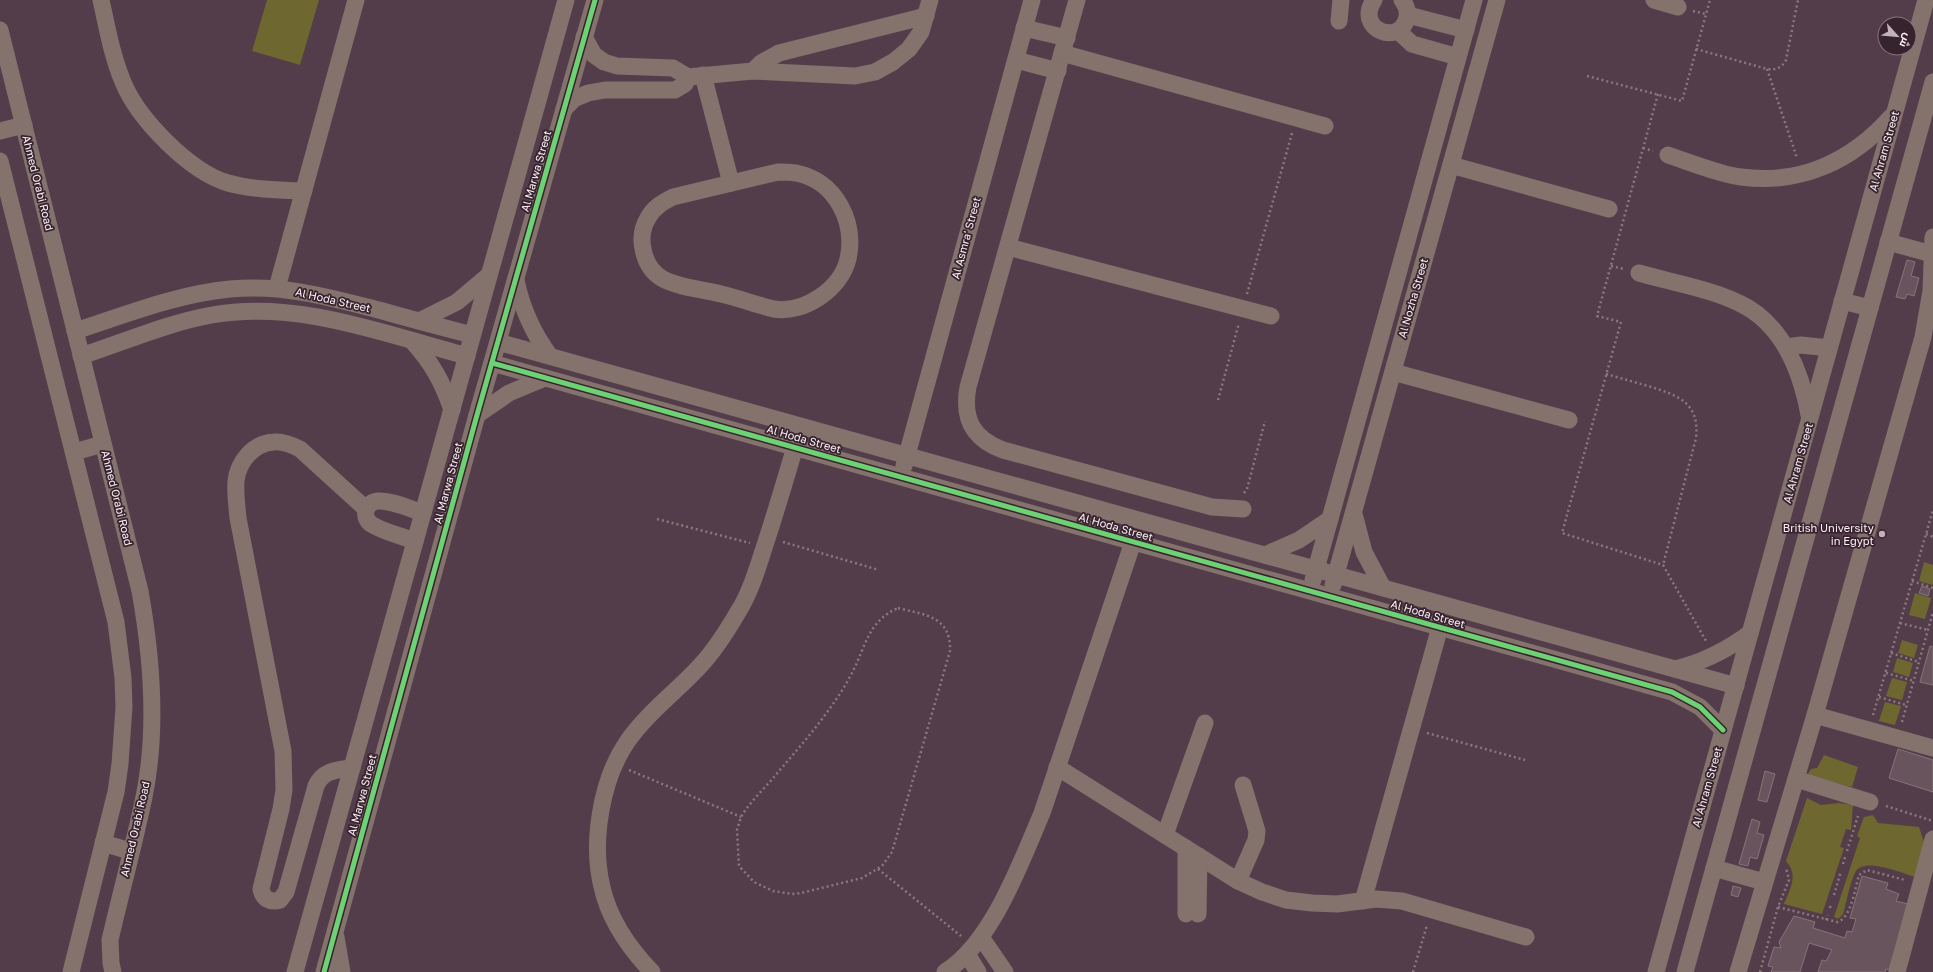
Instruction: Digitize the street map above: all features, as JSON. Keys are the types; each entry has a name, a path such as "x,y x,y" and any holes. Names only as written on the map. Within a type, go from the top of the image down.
{"street":[{"path":"101,0 118,69 123,83 139,110 178,154 209,176 227,183 245,187 304,191"},
{"path":"277,288 356,0"},
{"name":"Al Marwa Street","path":"295,972 566,0"},
{"name":"Al Marwa Street","path":"324,972 477,415 595,0"},
{"path":"584,38 594,56 604,62 616,66 673,68 695,76 754,71 855,76 875,72 893,62 909,49 921,32 930,0"},
{"name":"Al Asmra' Street","path":"901,477 1032,0"},
{"path":"1077,0 966,400 967,414 972,427 980,437 991,445 1003,450 1212,507 1237,509"},
{"path":"1339,21 1340,0"},
{"name":"Al Nozha Street","path":"1310,591 1474,0"},
{"name":"Al Nozha Street","path":"1330,597 1497,0"},
{"path":"1654,0 1678,7"},
{"name":"Al Ahram Street","path":"1656,972 1926,0"},
{"path":"1368,2 1369,15 1373,25 1382,32 1387,33 1398,30 1405,24 1407,5 1466,30"},
{"path":"754,71 761,63 779,53 926,16"},
{"path":"1024,28 1065,45 1325,126"},
{"name":"Ahmed Orabi Road","path":"0,30 140,591 150,659 151,707 149,762 144,797 110,940 111,963 114,972"},
{"path":"1398,30 1412,44 1458,57"},
{"path":"1016,60 1058,71"},
{"path":"564,109 574,99 588,93 605,90 675,90 695,76"},
{"path":"695,76 731,183"},
{"path":"1685,972 1933,82"},
{"path":"1668,155 1740,177 1769,179 1803,174 1826,167 1852,153 1875,136 1894,114"},
{"path":"0,131 24,125"},
{"path":"0,161 116,622 123,678 123,735 116,792 71,972"},
{"path":"1451,165 1609,209"},
{"path":"778,172 797,173 814,180 830,191 841,206 848,223 850,242 848,261 839,278 827,292 811,302 793,308 774,309 726,295 678,285 662,278 650,267 642,251 642,234 647,218 658,205 673,197 731,183 778,172"},
{"path":"1738,972 1758,901 1815,715 1923,337 1930,296 1933,237"},
{"path":"1888,242 1932,254"},
{"path":"1008,247 1271,316"},
{"path":"1639,273 1739,302 1756,313 1774,329 1786,347 1798,371 1804,389 1810,421"},
{"path":"419,321 457,302 489,274"},
{"path":"516,279 527,320 537,339 550,356"},
{"name":"Al Hoda Street","path":"75,330 206,292 246,288 277,288 324,295 472,336"},
{"path":"1842,301 1870,308"},
{"name":"Al Hoda Street","path":"81,356 189,320 211,315 256,311 302,314 324,318 467,356"},
{"path":"413,342 437,373 452,410"},
{"name":"Al Hoda Street","path":"498,342 1736,686"},
{"path":"1786,347 1801,345 1829,348"},
{"name":"Al Hoda Street","path":"492,363 1672,692 1700,707 1723,730"},
{"path":"1393,372 1569,420"},
{"path":"477,415 509,393 545,378"},
{"path":"352,768 328,772 320,778 316,786 286,892 280,900 274,902 265,898 261,889 282,802 284,770 283,751 238,518 236,481 239,466 247,454 259,446 273,442 287,443 300,449 366,509"},
{"path":"74,452 103,444"},
{"path":"652,972 638,958 616,924 602,888 598,848 601,810 614,764 627,743 647,716 700,666 722,640 740,611 754,580 795,447"},
{"path":"415,541 371,524 366,514 366,509 370,504 382,501 423,513"},
{"path":"1354,512 1364,552 1383,588"},
{"path":"1265,555 1299,540 1330,519"},
{"path":"945,972 974,946 1024,857 1042,813 1133,542"},
{"path":"1363,901 1440,627"},
{"path":"1675,669 1695,664 1715,656 1750,633"},
{"path":"1815,715 1933,748"},
{"path":"1165,835 1205,722"},
{"path":"1057,767 1238,881 1262,892 1299,902 1337,904 1389,899 1432,909 1526,936"},
{"path":"1796,779 1875,803"},
{"path":"1238,881 1257,835 1257,826 1243,785"},
{"path":"1897,972 1933,839"},
{"path":"103,843 130,851"},
{"path":"1192,914 1193,852"},
{"path":"1714,868 1764,882"},
{"path":"336,929 342,972"},
{"path":"974,946 978,972"},
{"path":"974,946 1005,972"}],"path":[{"path":"1587,76 1682,101 1710,0"},
{"path":"1696,49 1767,70 1775,70 1782,67 1786,60 1798,0"},
{"path":"1767,70 1803,174"},
{"path":"1658,94 1597,316 1621,322 1562,533 1663,565 1715,656"},
{"path":"1218,400 1296,118"},
{"path":"1606,374 1674,394 1690,407 1696,421 1696,438 1663,565"},
{"path":"1237,509 1247,489 1265,421"},
{"path":"1869,730 1933,510"},
{"path":"657,519 766,542 879,570"},
{"path":"1926,534 1933,536"},
{"path":"1912,581 1933,588"},
{"path":"898,608 931,616 944,627 949,639 950,651 895,844 888,860 878,869 862,878 801,893 792,894 773,891 754,882 739,866 736,837 741,817 830,708 852,673 868,635 882,617 898,608"},
{"path":"1897,738 1933,612"},
{"path":"1900,623 1928,630"},
{"path":"1891,653 1919,662"},
{"path":"1886,673 1914,681"},
{"path":"1879,696 1906,705"},
{"path":"1411,729 1525,760"},
{"path":"614,764 741,817"},
{"path":"1875,803 1933,821"},
{"path":"1847,851 1857,820"},
{"path":"1843,864 1845,857"},
{"path":"1760,972 1778,907 1789,880 1789,872 1784,863"},
{"path":"878,869 974,946"},
{"path":"1758,901 1834,922 1840,921 1847,915 1859,875 1863,871 1867,870 1921,884"},
{"path":"1834,895 1841,871"},
{"path":"1830,908 1831,903"},
{"path":"1413,972 1432,909"},
{"path":"1826,920 1828,915"}],"shaded area":[{"path":"267,0 319,0 300,65 252,51"},
{"path":"1924,562 1933,565 1933,585 1919,581"},
{"path":"1915,593 1931,598 1925,619 1909,615"},
{"path":"1902,640 1918,645 1914,658 1898,653"},
{"path":"1897,658 1913,663 1909,677 1893,672"},
{"path":"1892,678 1907,682 1902,700 1886,696"},
{"path":"1885,702 1901,706 1895,725 1879,721"},
{"path":"1824,755 1858,767 1852,787 1813,777 1808,774 1811,769 1817,768"},
{"path":"1807,798 1821,805 1839,803 1853,805 1851,830 1846,829 1840,847 1844,848 1822,914 1784,904 1791,887 1793,877 1790,866 1786,861"},
{"path":"1873,815 1878,823 1919,827 1925,845 1915,877 1882,867 1865,866 1859,868 1851,883 1843,914 1838,919 1834,917 1860,838 1857,836 1864,817"}],"building":[{"path":"1907,260 1915,262 1911,276 1919,278 1914,296 1907,294 1905,299 1896,297"},
{"path":"1922,586 1930,589 1928,596 1919,593"},
{"path":"1930,646 1933,647 1933,685 1920,682"},
{"path":"1898,749 1933,760 1933,792 1889,778"},
{"path":"1765,771 1775,774 1767,802 1758,800"},
{"path":"1752,819 1760,822 1757,833 1764,835 1757,859 1750,857 1748,866 1739,864"},
{"path":"1862,876 1888,883 1886,889 1899,894 1896,901 1908,904 1889,970 1886,969 1885,972 1818,972 1822,960 1826,961 1832,950 1809,943 1800,972 1771,972 1773,967 1768,966 1774,947 1781,948 1779,942 1794,916 1815,922 1813,928 1845,938 1847,931 1852,932 1856,919 1850,918"},
{"path":"1733,886 1741,888 1738,897 1731,895"}],"cycle path":[{"path":"324,972 477,415 595,0"},
{"path":"492,363 1672,692 1700,707 1723,730"}],"place":[{"name":"British University in Egypt","path":"1882,534"}]}
